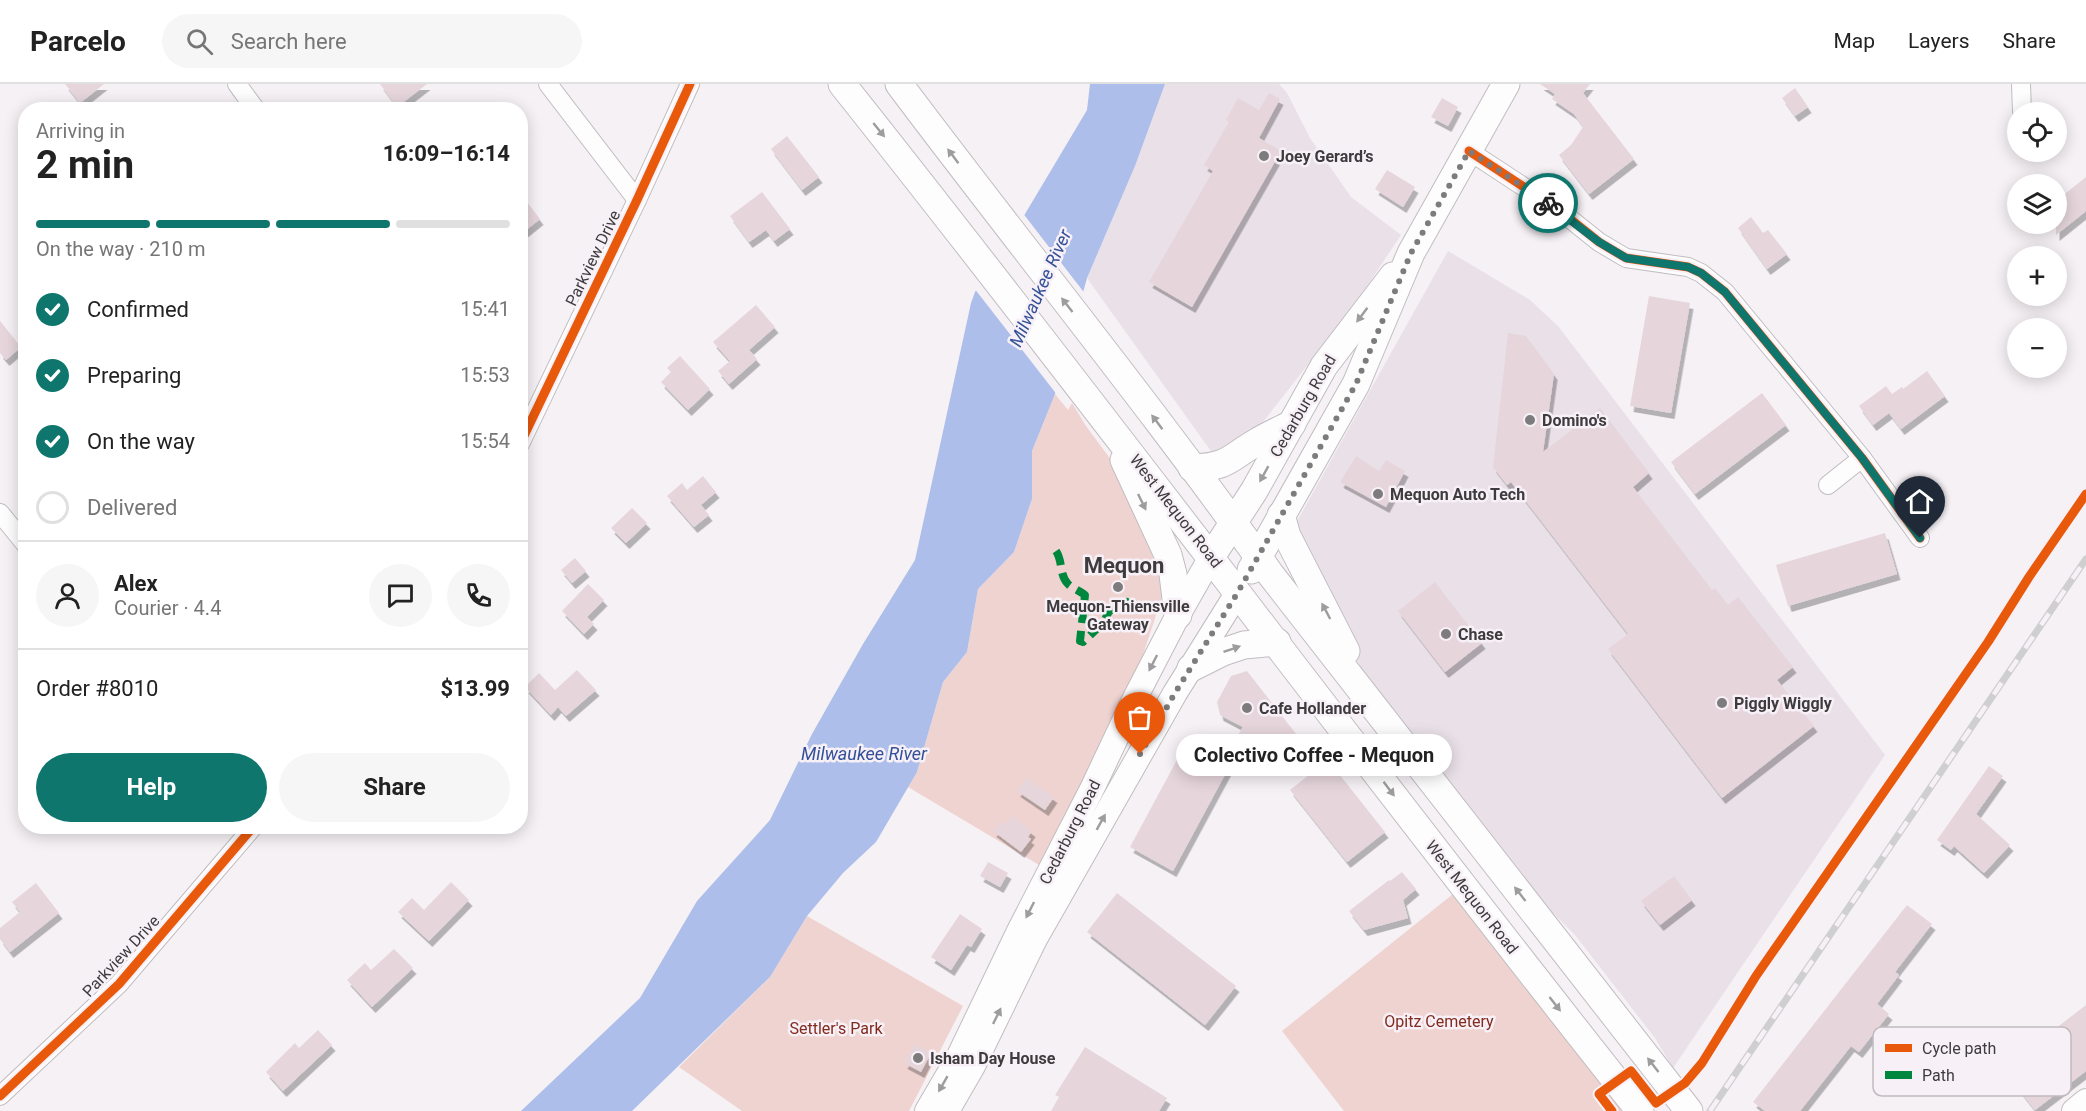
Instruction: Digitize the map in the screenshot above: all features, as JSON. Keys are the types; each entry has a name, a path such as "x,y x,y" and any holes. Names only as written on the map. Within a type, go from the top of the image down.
{"main road":[{"name":"West Mequon Road","path":"842,84 1111,428 1223,539 1258,556 1689,1111"},
{"name":"West Mequon Road","path":"899,84 1192,468 1241,586 1277,642 1519,958 1640,1111"},
{"name":"Cedarburg Road","path":"948,1111 973,1066 1035,939 1356,384 1411,253 1506,84"},
{"name":"Cedarburg Road","path":"927,1111 958,1058 1019,931 1178,615 1254,491 1324,366 1411,253"},
{"path":"1084,393 1143,441 1196,509 1223,539"},
{"path":"1192,468 1217,466 1232,460 1256,442 1292,424"},
{"path":"1111,428 1132,481 1168,555 1173,574 1178,615"},
{"path":"1241,586 1279,615 1329,678 1348,690 1362,690 1345,647 1287,536 1281,515"},
{"path":"1191,668 1222,652 1244,645 1277,642"},
{"path":"1519,958 1551,933"},
{"path":"2074,1111 2086,1101"}],"street":[{"path":"237,84 250,102"},
{"path":"548,84 638,200"},
{"name":"Parkview Drive","path":"528,427 638,200 690,84"},
{"path":"2021,84 2022,102"},
{"path":"1469,151 1559,210 1599,242 1626,258 1678,265 1701,273 1725,292 1862,458 1920,538"},
{"path":"1827,485 1862,458"},
{"path":"0,513 18,536"},
{"name":"Parkview Drive","path":"0,1096 119,984 245,834"}],"shaded area":[{"path":"1165,84 1279,84 1287,93 1310,138 1351,197 1401,235 1353,307 1256,431 1213,454 1087,278 1135,166"},
{"path":"1448,251 1530,300 1558,326 1885,755 1673,1068 1655,1038 1575,935 1539,899 1365,675 1295,541 1296,523"}],"green space":[{"path":"1055,394 1068,410 1072,403 1120,472 1166,585 1139,667 1044,868 908,787 917,772 943,682 967,652 978,589 1014,552 1032,499 1032,451"},
{"name":"Opitz Cemetery","path":"1453,894 1623,1111 1344,1111 1282,1031"},
{"name":"Settler's Park","path":"807,916 963,1006 909,1111 742,1111 679,1067 770,977"}],"water":[{"name":"Milwaukee River","path":"1090,84 1165,84 1135,166 1087,278 1055,394 1032,451 1032,499 1014,552 978,589 967,652 943,682 917,772 876,842 843,873 807,916 770,977 632,1111 521,1111 640,998 697,901 770,820 812,734 863,644 915,560 975,292 1087,110"}],"pier":[{"path":"1022,212 1086,295 1058,396 974,288"}],"building":[{"path":"65,84 104,84 81,102"},
{"path":"380,84 427,84 404,102 393,102"},
{"path":"1540,84 1590,84 1583,93 1634,159 1589,194 1559,155 1571,145 1583,127 1574,114 1552,99 1555,94"},
{"path":"1795,88 1808,107 1795,116 1782,98"},
{"path":"1269,93 1280,99 1259,138 1281,151 1192,307 1149,282 1213,171 1204,165 1229,122 1226,120 1238,98 1259,110"},
{"path":"1442,98 1458,107 1448,126 1431,117"},
{"path":"787,136 819,177 802,190 771,149"},
{"path":"1387,170 1415,187 1403,207 1375,189"},
{"path":"2086,177 2086,211 2067,226 2067,192"},
{"path":"762,192 790,229 774,241 766,230 749,242 730,216"},
{"path":"528,203 540,219 528,229"},
{"path":"1751,217 1763,233 1768,230 1787,254 1767,269 1738,228"},
{"path":"1649,296 1690,303 1671,413 1630,406"},
{"path":"756,305 775,327 749,350 757,359 729,384 718,371 730,361 713,342"},
{"path":"0,321 18,343 18,350 6,360 0,353"},
{"path":"1508,333 1526,336 1554,374 1543,452 1600,408 1649,473 1633,487 1712,590 1715,588 1728,605 1738,597 1793,667 1777,680 1814,726 1722,798 1608,649 1628,634 1511,482 1507,485 1493,467"},
{"path":"680,356 710,389 688,410 661,382 671,372 667,368"},
{"path":"1927,371 1945,396 1901,429 1889,413 1873,425 1859,406 1886,386 1892,394 1902,387 1903,389"},
{"path":"1762,393 1786,425 1695,494 1671,462"},
{"name":"Mequon Auto Tech","path":"1356,456 1379,471 1386,460 1405,471 1386,507 1340,482"},
{"path":"703,476 716,492 701,505 709,515 694,527 667,496 682,483 687,490"},
{"path":"632,508 647,523 626,543 611,528"},
{"path":"1885,533 1897,574 1788,606 1776,565"},
{"path":"575,558 586,571 572,583 561,570"},
{"name":"Chase","path":"1435,582 1482,643 1445,672 1398,611"},
{"path":"588,584 604,600 587,617 594,624 584,634 562,611"},
{"path":"577,670 596,690 566,716 558,707 551,715 528,690 528,684 539,673 555,690"},
{"name":"Cafe Hollander","path":"1247,671 1300,739 1278,757 1238,735 1243,727 1220,715 1217,702 1231,676"},
{"path":"1185,745 1228,769 1173,871 1130,847"},
{"path":"1328,760 1385,832 1347,862 1290,790"},
{"path":"1989,766 2003,776 1976,814 2010,845 1984,873 1954,846 1951,850 1937,840"},
{"path":"1026,778 1054,797 1045,810 1017,791"},
{"path":"1012,816 1032,831 1028,837 1031,839 1021,852 993,831 1001,821 1005,825"},
{"path":"988,862 1008,873 1000,887 980,876"},
{"path":"1402,872 1416,889 1403,900 1408,918 1364,930 1349,911"},
{"path":"1674,876 1692,900 1660,925 1641,901"},
{"path":"451,882 469,900 429,941 398,912 412,898 424,910"},
{"path":"36,883 59,913 10,952 0,939 0,928 20,912 12,902"},
{"path":"1117,893 1236,986 1205,1025 1087,932"},
{"path":"1907,905 1932,924 1895,972 1899,975 1877,1004 1889,1014 1879,1027 1873,1027 1873,1034 1859,1052 1851,1046 1800,1111 1765,1111 1753,1102"},
{"path":"960,914 982,929 971,947 967,945 951,970 931,957"},
{"path":"394,949 413,968 372,1007 347,980 365,963 371,970"},
{"path":"2086,1005 2086,1071 2071,1082 2071,1027 2057,1027"},
{"path":"318,1030 332,1045 283,1091 266,1072 295,1043 299,1048"},
{"name":"Isham Day House","path":"915,1044 931,1053 921,1072 904,1063"},
{"path":"1085,1047 1167,1098 1159,1111 1051,1111 1059,1097 1055,1095"},
{"path":"2024,1096 2053,1096 2035,1110"}],"railway":[{"path":"1710,1111 2086,559"}],"marked path":[{"path":"1056,551 1065,580 1085,595 1080,641 1083,642 1104,622 1109,611 1120,608 1127,602 1133,610"}],"cycle path":[{"path":"528,427 690,84"},
{"path":"1469,151 1559,210 1599,242 1626,258 1688,267 1701,273 1725,292 1862,458 1920,538"},
{"path":"1612,1111 1599,1094 1631,1071 1656,1103 1685,1083 1702,1063 1756,976 1988,642 2086,494"},
{"path":"0,1096 119,984 247,834"}],"way so far":[{"path":"1140,754 1238,592 1356,384 1411,253 1469,151 1548,203"}],"place":[{"name":"Joey Gerard’s","path":"1264,156"},
{"name":"Domino's","path":"1530,420"},
{"name":"Mequon Auto Tech","path":"1378,494"},
{"name":"Mequon-Thiensville Gateway","path":"1118,587"},
{"name":"Chase","path":"1446,634"},
{"name":"Piggly Wiggly","path":"1722,703"},
{"name":"Cafe Hollander","path":"1247,708"},
{"name":"Colectivo Coffee - Mequon","path":"1140,754"},
{"name":"Isham Day House","path":"918,1058"}],"district":[{"name":"Mequon","path":"1124,565"}],"route":[{"path":"1548,203 1599,242 1626,258 1688,267 1701,273 1725,292 1862,458 1920,538"}]}
